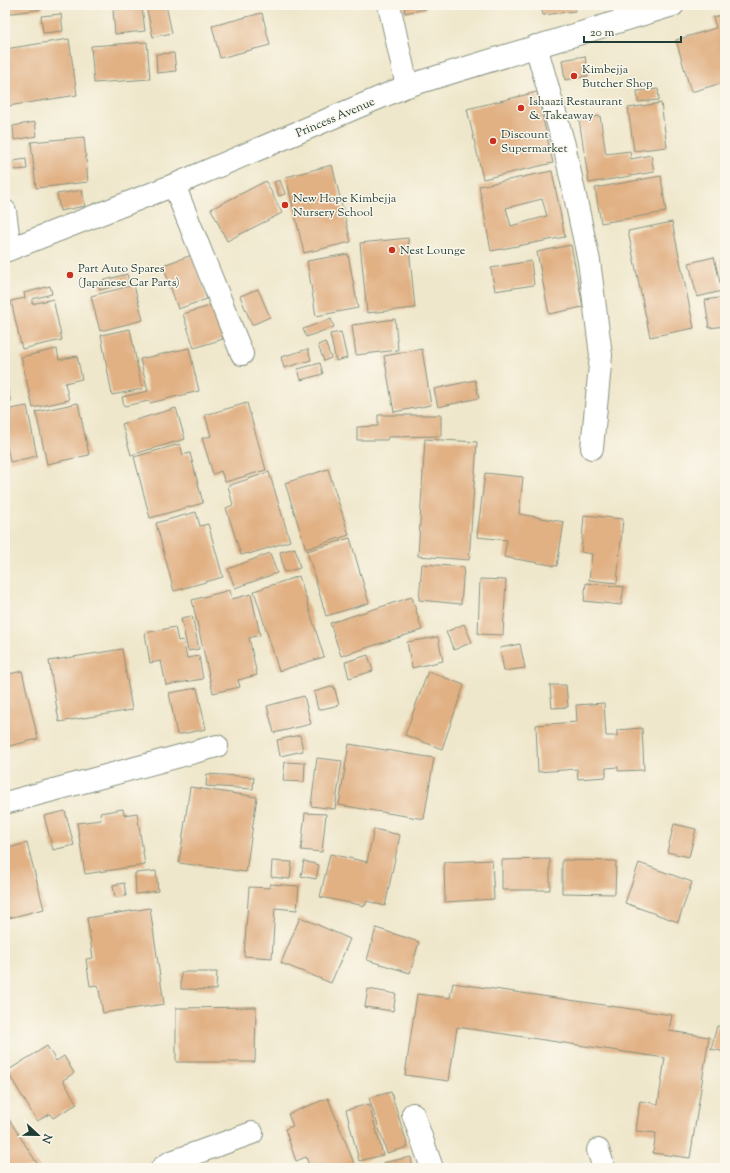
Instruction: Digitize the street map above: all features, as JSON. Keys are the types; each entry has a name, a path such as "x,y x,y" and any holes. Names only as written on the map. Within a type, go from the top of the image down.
{"street":[{"path":"389,5 408,86"},
{"name":"Princess Avenue","path":"7,250 174,185 408,86 673,5"},
{"path":"536,46 564,145 589,261 601,355 592,448"},
{"path":"174,185 242,354"},
{"path":"5,211 7,250"},
{"path":"5,803 217,746"},
{"path":"412,1114 432,1168"},
{"path":"162,1168 171,1162 252,1133"}],"building":[{"path":"5,5 42,5 43,9 5,14"},
{"path":"166,5 172,33 153,37 146,6"},
{"path":"404,5 425,5 426,9 405,13"},
{"path":"541,5 575,5 575,11 543,15"},
{"path":"142,7 145,31 115,34 113,10"},
{"path":"262,13 270,45 220,58 212,26"},
{"path":"61,14 63,31 43,33 41,16"},
{"path":"725,14 725,82 691,92 676,40 716,28 713,17"},
{"path":"69,39 77,95 8,106 5,81 5,49"},
{"path":"147,42 150,79 94,83 91,46"},
{"path":"174,53 176,71 157,73 156,54"},
{"path":"585,56 588,76 565,80 562,60"},
{"path":"658,89 659,100 638,102 637,91"},
{"path":"537,92 553,163 483,179 467,109"},
{"path":"661,103 667,147 634,151 628,108"},
{"path":"600,116 606,154 630,151 631,159 651,155 654,172 589,183 579,119"},
{"path":"35,122 37,136 14,140 13,126"},
{"path":"84,137 88,182 36,188 31,142"},
{"path":"26,159 27,169 15,170 14,161"},
{"path":"332,165 351,242 304,253 286,177"},
{"path":"552,171 565,237 491,251 479,186","holes":["542,199 547,216 511,226 506,208"]},
{"path":"661,176 666,212 601,223 595,188"},
{"path":"280,180 285,194 279,196 274,182"},
{"path":"266,181 282,213 227,241 211,209"},
{"path":"82,190 85,206 60,211 57,194"},
{"path":"672,222 694,328 650,337 628,231"},
{"path":"408,238 415,308 367,313 360,243"},
{"path":"571,245 583,307 549,314 537,252"},
{"path":"348,254 358,308 316,316 307,261"},
{"path":"192,255 207,299 178,309 163,265"},
{"path":"714,257 722,291 697,297 689,263"},
{"path":"725,258 725,276 724,276 721,259"},
{"path":"531,261 534,285 495,291 491,268"},
{"path":"127,274 129,282 100,290 98,282"},
{"path":"134,285 143,320 100,331 91,296"},
{"path":"50,286 52,294 32,299 32,304 53,299 62,340 22,349 11,301 25,298 24,293"},
{"path":"258,289 270,317 252,325 240,296"},
{"path":"725,297 725,326 709,328 705,300"},
{"path":"213,305 223,339 194,348 183,314"},
{"path":"331,319 334,327 306,337 303,329"},
{"path":"395,319 398,350 356,355 352,325"},
{"path":"130,329 142,389 112,395 101,335"},
{"path":"341,332 347,358 336,361 330,334"},
{"path":"325,342 331,358 324,361 318,345"},
{"path":"189,348 199,391 150,403 149,401 124,406 122,397 148,391 140,359"},
{"path":"57,349 59,360 77,356 82,379 65,383 69,400 33,408 21,357"},
{"path":"308,349 311,360 284,368 281,357"},
{"path":"422,349 431,405 394,412 384,356"},
{"path":"320,363 323,374 301,380 298,369"},
{"path":"5,379 11,402 5,403"},
{"path":"475,380 479,398 438,407 434,389"},
{"path":"78,403 89,455 47,464 36,412"},
{"path":"247,403 266,470 225,482 221,471 213,474 202,438 211,436 205,415"},
{"path":"27,406 37,456 10,462 5,436 5,410"},
{"path":"176,408 185,439 131,455 122,424"},
{"path":"378,415 441,415 441,436 388,437 387,440 357,440 357,427 378,426"},
{"path":"425,439 477,442 469,560 418,556"},
{"path":"180,444 183,455 190,453 203,503 150,518 134,457"},
{"path":"328,469 349,535 306,549 285,483"},
{"path":"269,472 290,541 249,554 241,555 226,508 233,505 228,486"},
{"path":"485,473 523,477 519,514 564,522 557,566 504,557 507,540 477,537"},
{"path":"196,512 200,526 208,524 223,577 174,591 156,523"},
{"path":"584,515 623,519 617,583 589,580 592,554 581,552"},
{"path":"350,538 369,603 326,616 307,551"},
{"path":"295,548 300,568 284,572 280,552"},
{"path":"270,553 277,573 235,588 228,569"},
{"path":"422,564 464,567 461,604 419,600"},
{"path":"299,576 324,657 279,671 254,591"},
{"path":"480,579 506,580 503,635 478,634"},
{"path":"586,583 624,587 621,605 584,601"},
{"path":"230,590 232,599 251,594 260,635 249,638 257,675 238,680 240,687 213,693 192,600"},
{"path":"412,597 422,630 341,656 330,623"},
{"path":"192,616 199,649 188,651 181,618"},
{"path":"464,624 472,642 454,650 446,632"},
{"path":"175,627 178,641 183,640 187,658 199,656 203,679 166,685 161,661 150,663 145,633"},
{"path":"438,637 443,661 412,668 407,642"},
{"path":"520,644 525,668 504,671 500,648"},
{"path":"122,649 132,710 59,722 49,661"},
{"path":"368,655 373,671 349,678 345,662"},
{"path":"22,671 38,739 5,747 5,675"},
{"path":"428,671 464,685 442,749 405,735"},
{"path":"550,685 566,685 568,707 552,708"},
{"path":"334,686 339,705 318,710 314,692"},
{"path":"197,688 206,729 177,735 169,693"},
{"path":"304,696 311,724 274,733 267,706"},
{"path":"604,703 606,736 617,736 617,730 642,728 644,770 618,771 618,767 606,768 606,777 578,779 577,769 538,772 536,725 577,722 576,705"},
{"path":"300,735 303,751 280,756 277,740"},
{"path":"349,744 434,758 424,819 339,805"},
{"path":"317,758 342,761 335,809 311,806"},
{"path":"285,762 305,763 304,782 283,781"},
{"path":"207,774 254,777 253,789 206,786"},
{"path":"190,787 257,797 246,872 179,863"},
{"path":"123,809 124,815 137,813 145,865 85,874 77,823 101,820 100,813"},
{"path":"65,811 74,845 53,850 44,816"},
{"path":"305,813 326,814 322,852 301,850"},
{"path":"674,824 696,829 689,857 667,852"},
{"path":"374,829 400,835 385,906 367,901 365,906 320,897 330,854 367,862"},
{"path":"27,843 44,909 5,919 5,849"},
{"path":"550,859 550,890 502,890 502,860"},
{"path":"492,860 494,899 445,902 444,862"},
{"path":"562,860 616,861 615,894 562,893"},
{"path":"272,861 292,862 290,879 271,877"},
{"path":"304,861 319,865 316,879 301,876"},
{"path":"639,863 692,882 678,922 625,903"},
{"path":"156,871 158,891 136,894 135,873"},
{"path":"124,883 126,896 115,897 113,885"},
{"path":"270,884 299,886 297,910 275,908 272,958 244,956 249,887 270,888"},
{"path":"150,908 164,1004 103,1013 98,985 90,986 86,959 93,958 87,918"},
{"path":"300,917 350,939 331,983 281,963"},
{"path":"376,928 419,942 410,973 367,960"},
{"path":"181,972 217,972 216,990 181,989"},
{"path":"453,983 672,1015 669,1031 709,1037 690,1158 653,1153 656,1133 636,1131 640,1101 658,1104 665,1058 457,1027 449,1081 405,1075 417,994 450,998"},
{"path":"368,989 396,994 393,1011 365,1007"},
{"path":"256,1007 255,1062 176,1062 176,1008"},
{"path":"717,1026 725,1028 725,1052 711,1049"},
{"path":"47,1046 56,1061 64,1056 74,1073 63,1080 77,1104 53,1118 50,1114 37,1121 7,1071"},
{"path":"391,1092 408,1147 387,1153 369,1098"},
{"path":"328,1098 356,1168 310,1168 306,1157 296,1161 285,1129 293,1126 288,1114"},
{"path":"369,1104 383,1155 359,1161 346,1110"},
{"path":"5,1113 40,1168 5,1168"},
{"path":"411,1157 413,1168 384,1168 382,1163"}],"place":[{"name":"Kimbejja Butcher Shop","path":"574,76"},
{"name":"Ishaazi Restaurant & Takeaway","path":"521,108"},
{"name":"Discount Supermarket","path":"493,141"},
{"name":"New Hope Kimbejja Nursery School","path":"285,205"},
{"name":"Nest Lounge","path":"392,250"},
{"name":"Part Auto Spares (Japanese Car Parts)","path":"70,275"}]}
